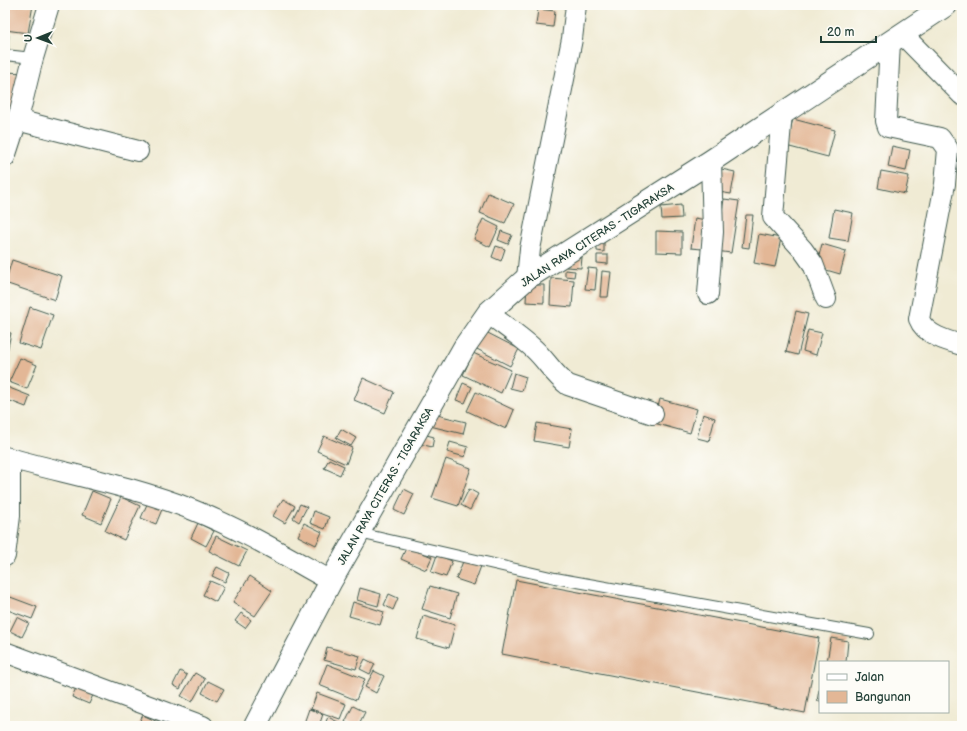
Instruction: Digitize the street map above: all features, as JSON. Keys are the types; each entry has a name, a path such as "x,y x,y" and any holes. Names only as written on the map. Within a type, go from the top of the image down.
{"main road":[{"name":"JALAN RAYA CITERAS - TIGARAKSA","path":"255,726 331,581 465,346 488,313 527,278 711,161 946,5"}],"street":[{"path":"5,157 17,120 33,58 49,5"},
{"path":"527,278 530,249 572,39 576,5"},
{"path":"896,38 962,95"},
{"path":"896,38 886,121 888,127 940,138 948,149 945,184 919,320 928,332 962,345"},
{"path":"782,113 773,217 803,250 813,264 826,299"},
{"path":"17,120 138,151"},
{"path":"708,294 713,232 711,161"},
{"path":"488,313 534,349 559,378 568,385 652,414"},
{"path":"5,556 10,516 8,458 150,495 193,510 233,528 331,581"},
{"path":"5,652 203,726"}],"lane":[{"path":"5,55 33,58"},
{"path":"359,533 555,578 869,634"}],"green space":[{"path":"5,33 11,34 7,71 5,71"}],"building":[{"path":"5,5 33,5 28,33 5,30"},
{"path":"538,9 555,11 553,27 536,25"},
{"path":"5,72 25,73 16,111 5,111"},
{"path":"793,119 835,130 828,157 786,146"},
{"path":"892,146 910,150 906,171 888,167"},
{"path":"717,168 735,172 731,194 713,191"},
{"path":"881,171 909,176 905,194 878,188"},
{"path":"488,193 514,204 505,223 480,213"},
{"path":"724,199 739,201 731,253 716,251"},
{"path":"681,205 682,218 662,219 661,207"},
{"path":"834,209 853,213 848,241 829,238"},
{"path":"746,215 753,215 749,248 742,247"},
{"path":"695,218 706,220 702,249 691,248"},
{"path":"483,219 499,227 490,247 474,239"},
{"path":"501,231 512,235 508,244 498,240"},
{"path":"656,231 682,232 682,253 656,252"},
{"path":"759,234 781,238 775,267 754,263"},
{"path":"597,241 604,241 604,252 597,251"},
{"path":"822,244 846,251 840,274 816,267"},
{"path":"496,246 505,249 501,261 492,257"},
{"path":"597,255 608,255 608,264 597,263"},
{"path":"567,256 582,257 581,268 566,267"},
{"path":"12,260 62,276 55,300 5,283"},
{"path":"588,268 597,269 595,290 585,289"},
{"path":"565,270 575,271 574,277 565,276"},
{"path":"602,271 611,272 608,297 600,297"},
{"path":"551,278 574,280 572,307 550,305"},
{"path":"527,285 544,285 544,303 526,302"},
{"path":"30,307 53,315 41,350 19,343"},
{"path":"796,311 808,314 798,355 786,352"},
{"path":"480,329 519,349 510,366 471,346"},
{"path":"808,330 822,333 816,355 803,351"},
{"path":"5,332 11,333 6,357 5,357"},
{"path":"473,353 511,370 501,393 463,375"},
{"path":"20,358 37,365 27,389 9,382"},
{"path":"514,373 526,377 522,391 510,388"},
{"path":"363,378 394,392 385,413 354,400"},
{"path":"463,383 472,387 465,403 456,400"},
{"path":"7,387 30,396 26,407 5,399"},
{"path":"476,392 514,410 506,429 467,411"},
{"path":"660,399 697,409 690,433 654,423"},
{"path":"433,414 466,422 463,434 430,426"},
{"path":"703,414 715,418 709,441 697,438"},
{"path":"537,423 572,429 569,447 534,441"},
{"path":"341,429 356,438 351,446 336,438"},
{"path":"423,434 434,437 432,447 420,444"},
{"path":"324,436 352,448 346,464 317,451"},
{"path":"450,442 468,447 465,457 447,452"},
{"path":"329,459 344,466 340,475 324,468"},
{"path":"446,459 471,468 458,506 432,498"},
{"path":"404,489 414,494 404,515 394,510"},
{"path":"469,489 478,494 470,510 461,505"},
{"path":"92,491 111,499 101,523 82,515"},
{"path":"151,495 165,502 156,524 141,518"},
{"path":"121,497 140,506 124,540 105,531"},
{"path":"283,499 295,506 285,523 273,516"},
{"path":"300,504 307,507 299,522 293,518"},
{"path":"314,511 329,517 325,529 310,523"},
{"path":"198,523 214,531 206,546 191,538"},
{"path":"304,523 322,532 316,545 298,536"},
{"path":"216,536 247,551 239,566 209,551"},
{"path":"407,546 432,557 426,570 401,559"},
{"path":"437,555 452,561 446,577 431,572"},
{"path":"464,559 481,566 474,585 456,579"},
{"path":"217,567 229,573 225,582 212,576"},
{"path":"250,576 272,591 255,616 233,602"},
{"path":"516,580 819,638 805,713 502,654"},
{"path":"210,581 224,587 216,602 203,595"},
{"path":"430,586 457,594 450,618 422,609"},
{"path":"360,588 381,594 378,606 357,600"},
{"path":"389,594 398,598 393,610 384,605"},
{"path":"5,595 37,607 32,619 5,609"},
{"path":"353,602 384,612 380,625 349,616"},
{"path":"241,613 251,620 245,628 235,621"},
{"path":"423,616 455,625 449,648 417,639"},
{"path":"5,617 9,619 5,629"},
{"path":"17,617 29,623 22,637 10,631"},
{"path":"831,638 848,641 846,661 827,661"},
{"path":"327,647 360,656 356,669 324,660"},
{"path":"365,659 375,664 370,674 360,669"},
{"path":"327,664 365,679 356,700 319,685"},
{"path":"180,671 187,675 180,689 173,685"},
{"path":"374,671 384,676 376,693 365,687"},
{"path":"195,673 205,679 192,702 181,696"},
{"path":"208,681 224,689 217,701 202,693"},
{"path":"76,688 93,695 89,704 72,697"},
{"path":"819,690 819,701 817,701"},
{"path":"317,693 346,704 340,719 311,709"},
{"path":"353,706 365,712 358,726 352,726 345,722"},
{"path":"309,709 323,714 319,726 303,726"},
{"path":"143,715 166,726 137,726"},
{"path":"328,717 342,724 341,726 324,726"}]}
